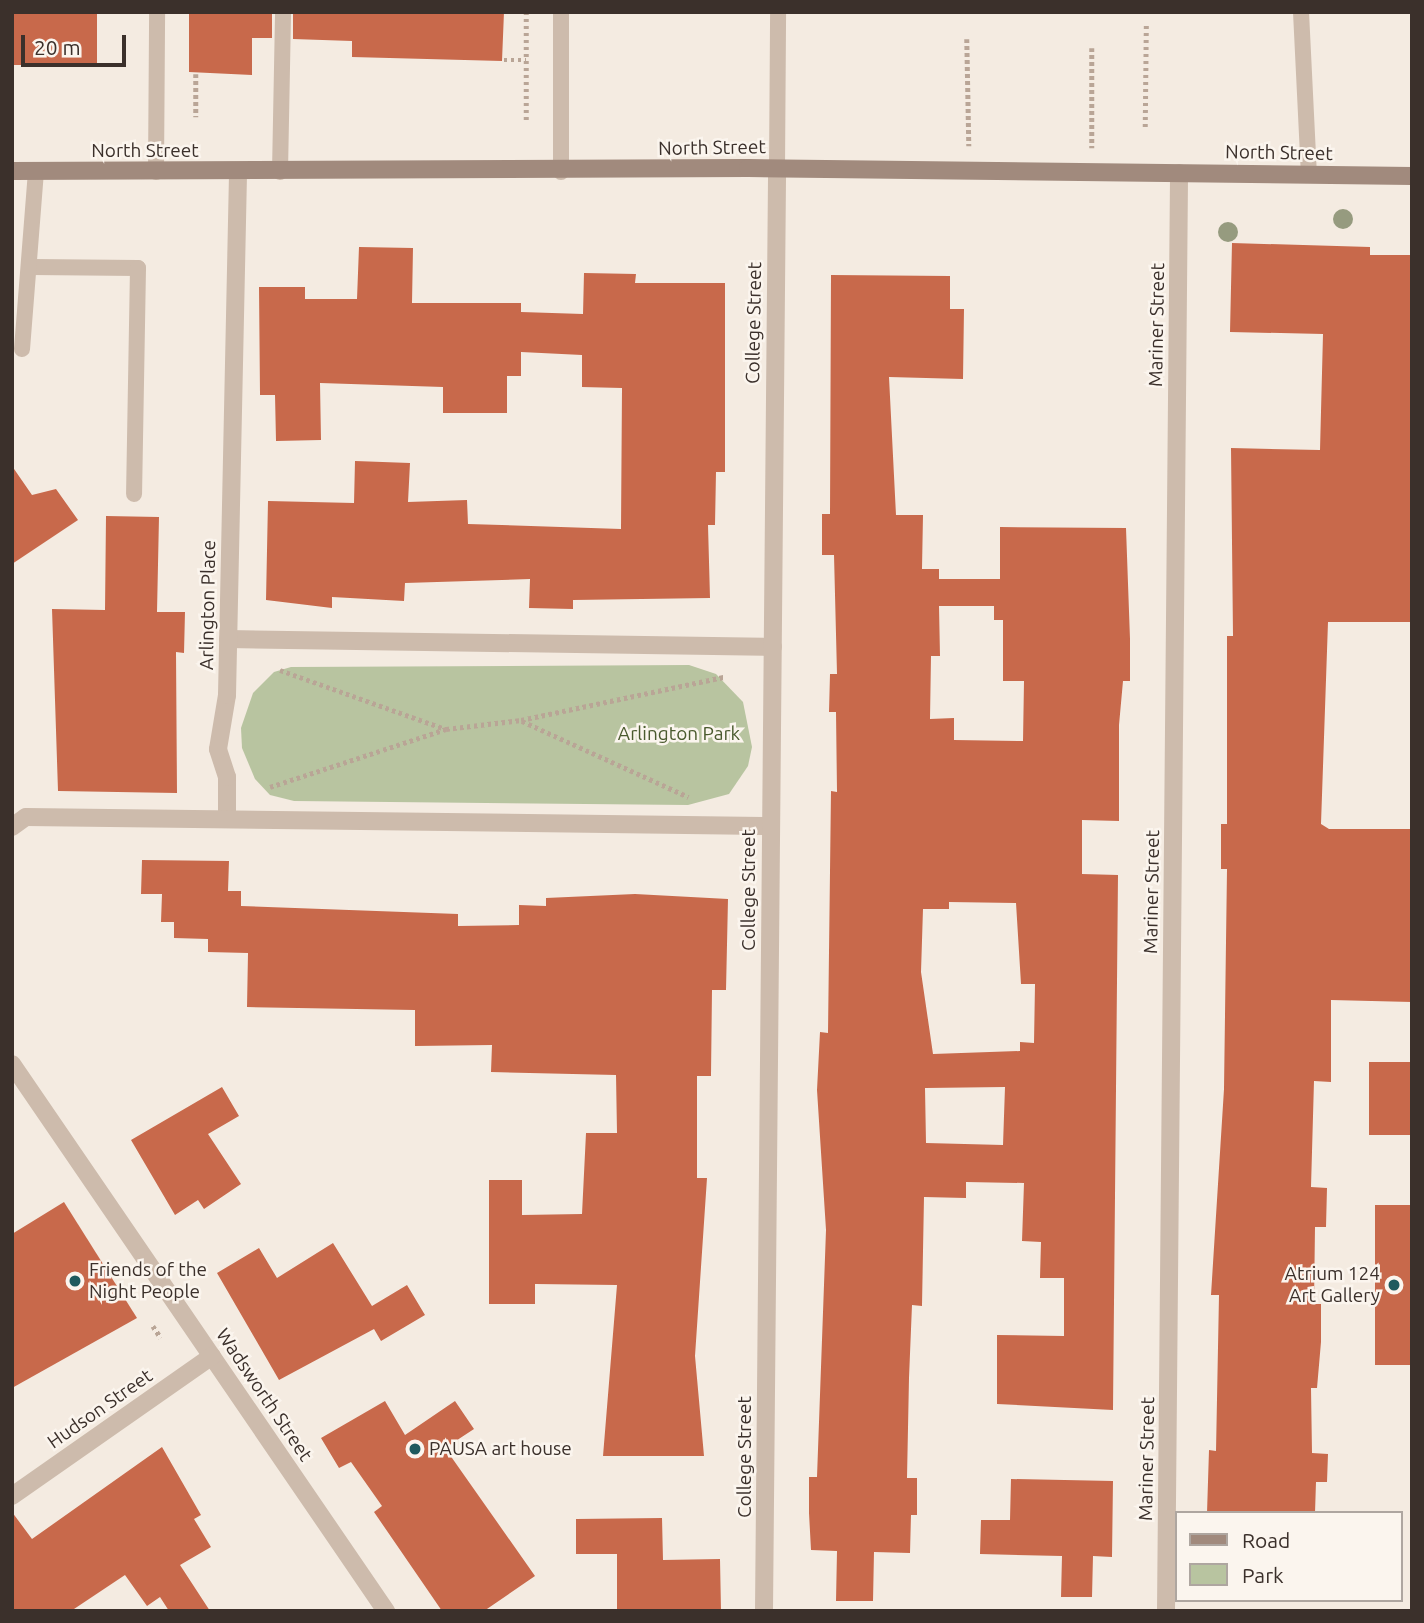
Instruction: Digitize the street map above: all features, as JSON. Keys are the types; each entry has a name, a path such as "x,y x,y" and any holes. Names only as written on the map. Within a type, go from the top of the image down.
{"street":[{"name":"North Street","path":"12,171 238,173 777,169 1412,176"},
{"name":"College Street","path":"764,1611 777,169"},
{"name":"Arlington Place","path":"227,818 227,777 218,749 229,639 238,173"},
{"name":"Mariner Street","path":"1166,1611 1179,173"},
{"path":"229,639 773,647"},
{"path":"12,827 26,817 771,827"},
{"name":"Wadsworth Street","path":"12,1064 386,1611"},
{"name":"Hudson Street","path":"12,1496 212,1356"}],"lane":[{"path":"156,172 158,12"},
{"path":"280,172 284,12"},
{"path":"561,12 561,172"},
{"path":"777,169 778,12"},
{"path":"1301,12 1308,174"},
{"path":"22,349 32,267 36,171"},
{"path":"32,267 138,268 134,494"}],"path":[{"path":"526,12 526,120"},
{"path":"1146,24 1146,127"},
{"path":"967,38 969,150"},
{"path":"1092,48 1092,150"},
{"path":"504,60 526,60"},
{"path":"196,74 196,117"},
{"path":"280,670 446,729"},
{"path":"270,787 446,729 521,720 723,677"},
{"path":"521,720 703,803"},
{"path":"153,1326 161,1338"}],"green space":[{"name":"Arlington Park","path":"689,665 716,674 743,702 752,747 748,766 729,794 688,805 294,801 270,795 255,779 242,748 241,728 253,693 274,672 291,667"}],"building":[{"path":"12,12 97,12 97,65 12,65"},
{"path":"189,12 272,12 272,38 252,38 252,75 189,72"},
{"path":"293,12 504,12 502,61 352,57 352,41 293,39"},
{"path":"1232,243 1370,247 1370,255 1412,255 1412,622 1328,622 1321,824 1329,829 1412,829 1412,1002 1331,1000 1331,1082 1314,1081 1311,1187 1327,1188 1326,1227 1315,1227 1314,1304 1321,1304 1321,1342 1317,1388 1311,1388 1312,1453 1328,1454 1327,1482 1316,1482 1315,1511 1207,1511 1209,1450 1216,1451 1219,1295 1211,1295 1224,1089 1227,869 1221,869 1221,824 1227,824 1227,636 1233,636 1231,448 1320,450 1323,334 1230,332"},
{"path":"359,247 413,248 412,303 521,303 521,312 583,314 584,273 636,274 635,283 725,283 725,472 716,472 715,525 708,525 710,598 573,600 573,609 529,608 530,579 405,583 404,601 332,597 332,608 266,600 268,501 354,503 355,461 410,463 408,502 467,500 468,524 621,529 622,388 582,387 582,355 521,352 521,376 507,376 507,413 443,413 443,387 320,383 321,440 276,441 275,395 260,395 259,287 305,287 305,299 357,299"},
{"path":"831,275 950,276 950,309 964,309 963,379 889,377 896,515 923,515 922,569 939,569 939,579 1000,579 1000,527 1126,528 1130,681 1123,681 1119,725 1119,821 1082,820 1082,874 1118,875 1113,1410 997,1404 997,1335 1064,1336 1064,1278 1040,1278 1041,1242 1022,1241 1024,1183 966,1182 966,1198 924,1197 922,1306 912,1305 909,1378 907,1478 917,1478 917,1515 911,1515 910,1553 874,1552 873,1601 836,1601 837,1551 811,1550 809,1513 809,1477 817,1477 826,1230 817,1090 820,1032 828,1033 831,791 837,792 836,712 829,712 830,674 837,674 834,555 822,555 822,514 830,514","holes":["939,606 994,606 994,620 1003,620 1003,681 1024,681 1023,741 954,740 954,718 930,719 931,656 940,656","949,902 1016,903 1021,984 1035,984 1034,1043 1020,1042 1020,1051 933,1054 921,972 923,909 949,909","1005,1087 1003,1145 926,1143 925,1088"]},
{"path":"12,466 32,495 56,489 78,520 12,564"},
{"path":"106,516 159,517 157,612 185,612 184,653 176,652 177,793 58,791 52,609 105,610"},
{"path":"142,860 229,861 228,891 241,891 241,906 458,914 458,926 519,925 519,905 546,906 546,898 635,894 728,899 726,990 712,990 711,1076 697,1076 697,1178 707,1178 695,1356 704,1456 603,1456 617,1285 535,1284 535,1304 489,1304 489,1180 522,1180 522,1215 582,1214 586,1133 617,1133 616,1075 491,1072 492,1045 415,1046 415,1010 247,1007 248,953 208,952 208,939 174,938 174,922 161,922 162,894 141,894"},
{"path":"1369,1062 1412,1062 1412,1135 1369,1135"},
{"path":"222,1087 239,1116 208,1134 241,1184 204,1209 198,1200 175,1215 131,1140"},
{"name":"Friends of the Night People","path":"64,1202 137,1318 12,1388 12,1234"},
{"name":"Atrium 124 Art Gallery","path":"1375,1205 1412,1205 1412,1365 1375,1365"},
{"path":"333,1243 372,1306 407,1285 425,1315 381,1341 374,1329 279,1380 217,1273 259,1248 277,1278"},
{"path":"385,1401 405,1435 455,1401 474,1429 445,1448 535,1576 484,1611 442,1611 374,1512 382,1506 351,1462 339,1468 321,1438"},
{"path":"162,1447 201,1515 194,1519 211,1547 180,1565 210,1611 169,1611 160,1597 147,1606 125,1575 71,1611 12,1611 12,1512 32,1539"},
{"path":"1011,1479 1113,1481 1112,1557 1093,1556 1092,1597 1061,1597 1062,1556 980,1554 981,1520 1010,1520"},
{"path":"662,1518 663,1560 720,1559 721,1611 617,1611 617,1554 576,1554 576,1519"}],"place":[{"name":"Friends of the Night People","path":"75,1281"},
{"name":"Atrium 124 Art Gallery","path":"1394,1285"},
{"name":"PAUSA art house","path":"415,1449"}]}
